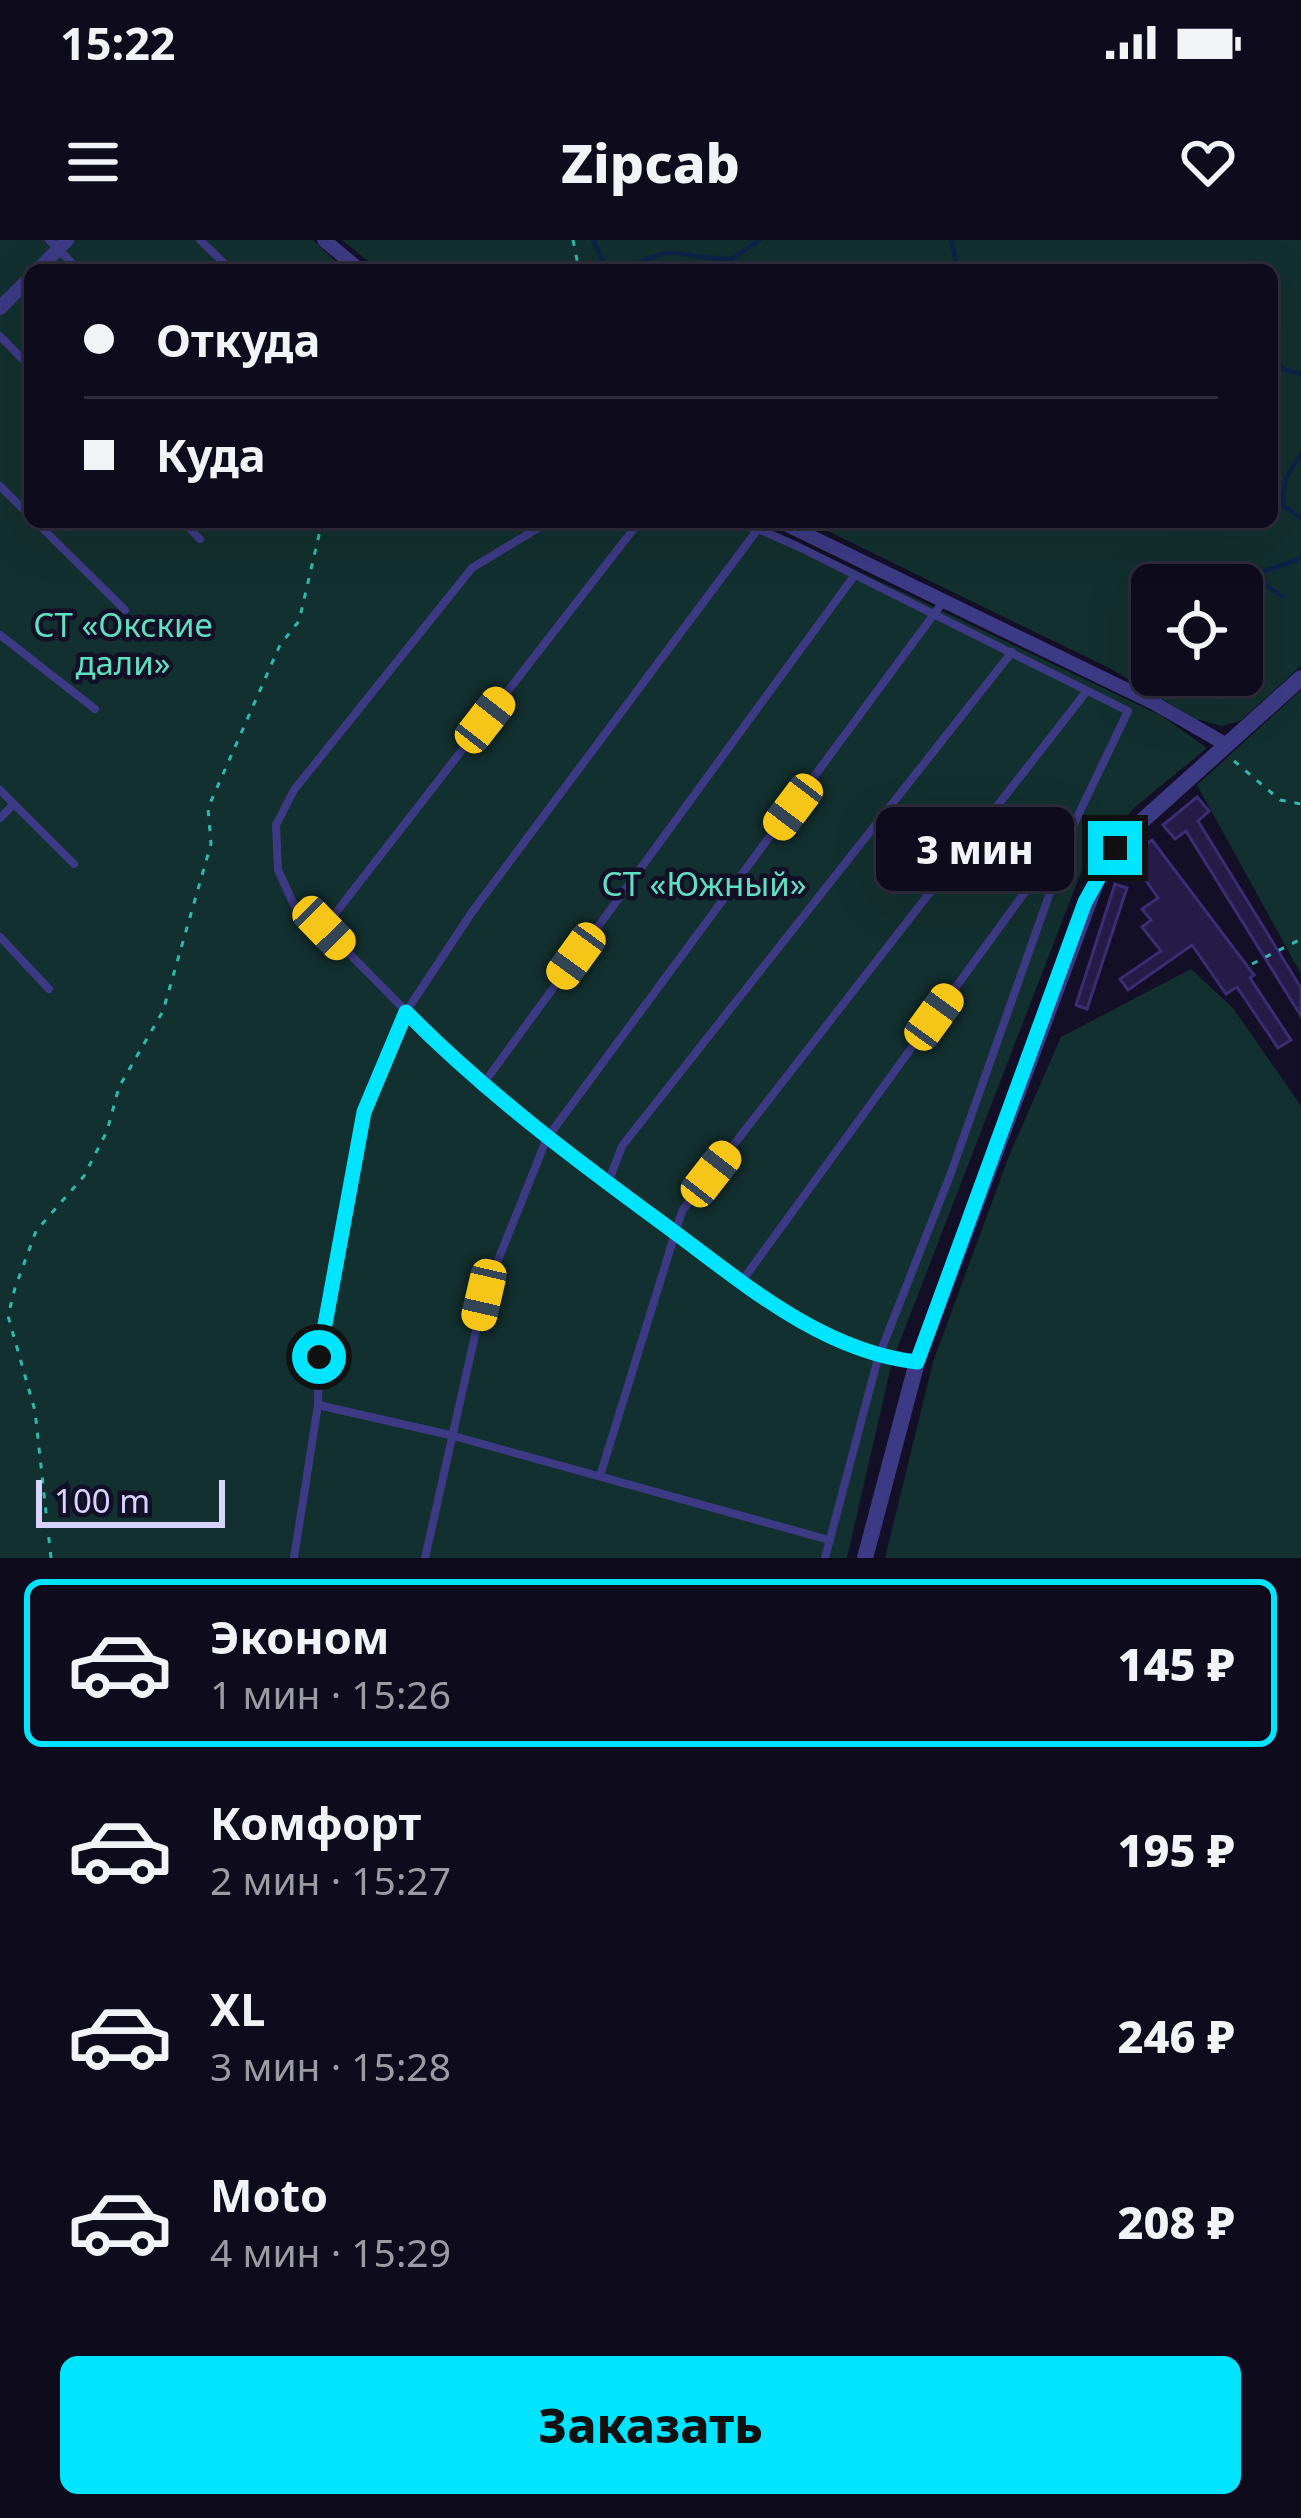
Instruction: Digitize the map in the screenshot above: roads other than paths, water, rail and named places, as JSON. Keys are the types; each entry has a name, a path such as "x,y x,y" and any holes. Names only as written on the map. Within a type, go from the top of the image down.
{"street":[{"path":"324,240 353,264"},
{"path":"0,308 24,284"},
{"path":"793,528 1224,748"},
{"path":"866,1558 917,1362 1102,867 1122,839 1301,678"}],"lane":[{"path":"200,240 225,264"},
{"path":"0,336 24,361"},
{"path":"0,486 24,510"},
{"path":"42,528 124,610"},
{"path":"189,528 200,539"},
{"path":"538,528 472,568 294,790 276,825 278,870 294,905 324,928 481,1087 742,1281 815,1328 878,1358 917,1362"},
{"path":"324,928 634,528"},
{"path":"753,528 1128,711 1073,826 951,1173 878,1358 824,1558"},
{"path":"294,1558 318,1406 319,1357 364,1112 406,1012 472,912 758,529"},
{"path":"481,1087 854,576"},
{"path":"425,1558 484,1295 548,1138 944,601"},
{"path":"0,635 95,709"},
{"path":"608,1183 622,1146 1012,652"},
{"path":"600,1476 682,1210 1086,692"},
{"path":"0,790 74,864"},
{"path":"0,818 14,805"},
{"path":"742,1281 1073,826"},
{"path":"0,938 49,989"},
{"path":"318,1406 450,1435 829,1540"}],"waterway":[{"path":"593,240 605,264"},
{"path":"637,264 671,253 731,259 760,240"},
{"path":"951,240 957,264"},
{"path":"1278,362 1283,369 1301,374"},
{"path":"1301,454 1286,478 1282,505 1301,518"},
{"path":"1283,597 1265,585 1263,572 1301,558"}],"park label":[{"name":"СТ «Окские дали»","path":"123,644"},
{"name":"СТ «Южный»","path":"704,884"}]}
